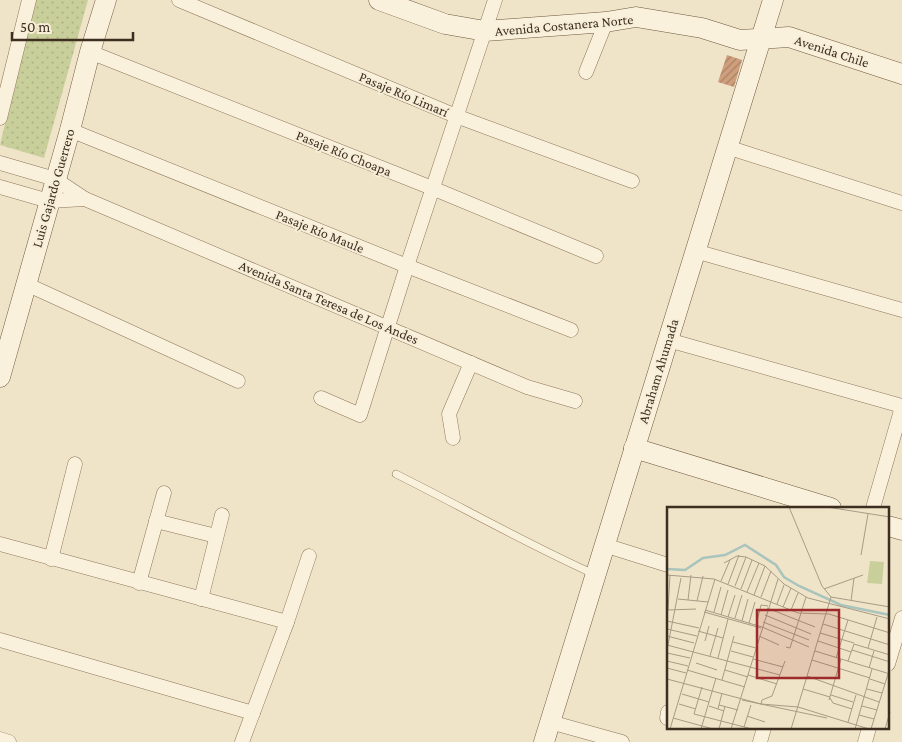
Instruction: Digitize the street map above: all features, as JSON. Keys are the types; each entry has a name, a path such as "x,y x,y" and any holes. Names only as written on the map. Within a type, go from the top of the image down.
{"street":[{"path":"0,118 29,0"},
{"name":"Luis Gajardo Guerrero","path":"0,377 106,0"},
{"name":"Pasaje Río Limarí","path":"179,0 456,116 632,181"},
{"path":"379,0 445,24 485,31"},
{"path":"321,398 360,415 387,326 495,0"},
{"name":"Abraham Ahumada","path":"544,742 773,0"},
{"name":"Avenida Costanera Norte","path":"485,31 636,18 702,28 740,40 761,39"},
{"path":"586,72 606,22"},
{"name":"Avenida Chile","path":"761,39 789,37 902,74"},
{"name":"Pasaje Río Choapa","path":"90,52 432,188 596,256"},
{"name":"Pasaje Río Maule","path":"70,130 571,330"},
{"path":"727,147 902,203"},
{"name":"Avenida Santa Teresa de Los Andes","path":"0,164 55,179 85,199 527,387 576,401"},
{"name":"Avenida Santa Teresa de Los Andes","path":"0,186 49,201 85,199"},
{"path":"695,251 902,310"},
{"path":"26,284 238,382"},
{"path":"668,340 902,407 873,507"},
{"path":"453,438 450,414 471,362"},
{"path":"634,448 828,507"},
{"path":"51,559 75,464"},
{"path":"139,583 164,493"},
{"path":"201,599 222,515"},
{"path":"156,521 216,536"},
{"path":"0,544 287,622"},
{"path":"604,545 667,565"},
{"path":"242,742 287,622 309,556"},
{"path":"890,657 902,618"},
{"path":"0,640 253,713"},
{"path":"550,722 622,742"},
{"path":"865,742 869,730"},
{"path":"0,739 9,742"}],"lane":[{"path":"396,474 595,574"}],"green space":[{"path":"34,0 88,0 44,158 0,145"}],"building":[{"path":"727,55 742,60 734,87 718,82"}]}
